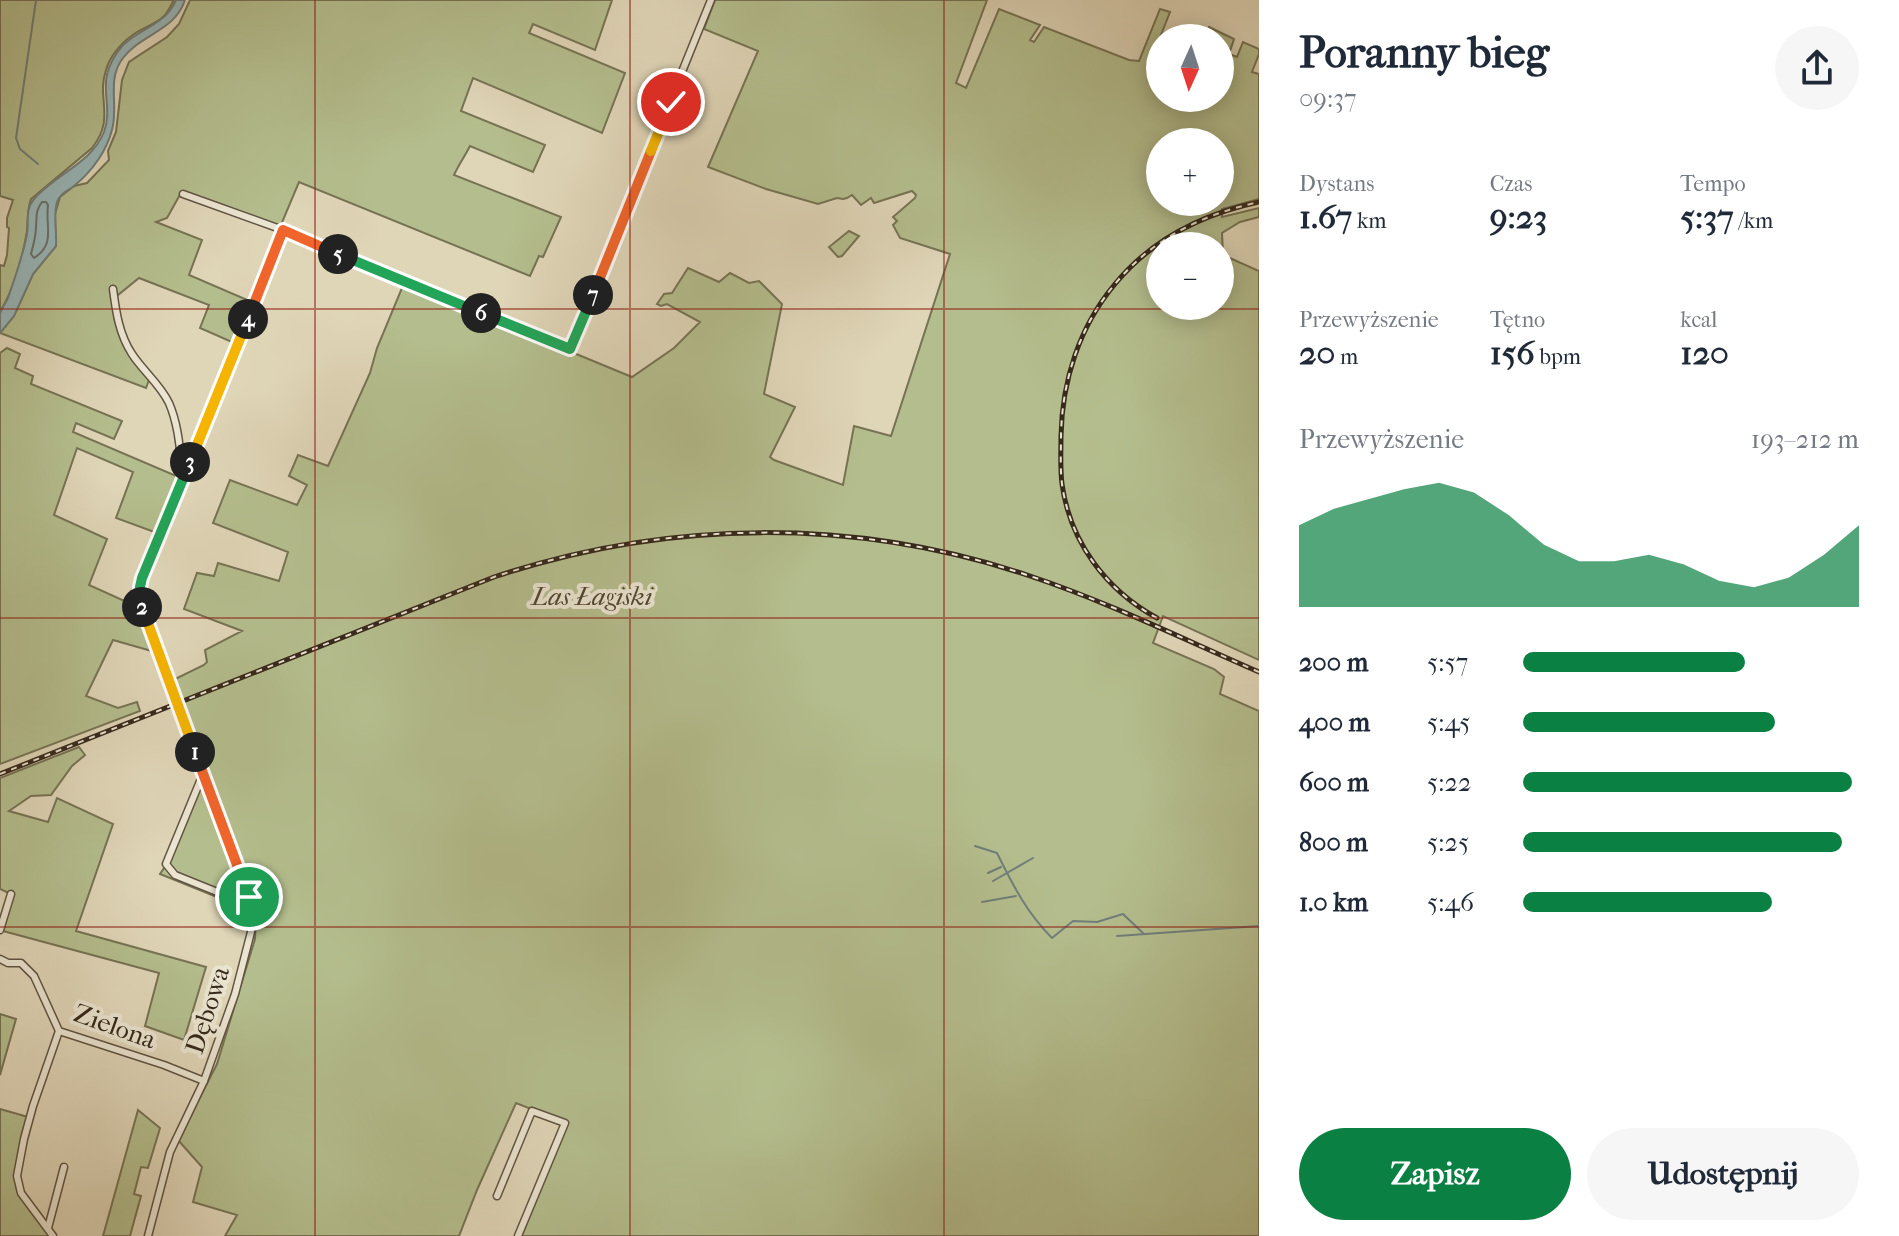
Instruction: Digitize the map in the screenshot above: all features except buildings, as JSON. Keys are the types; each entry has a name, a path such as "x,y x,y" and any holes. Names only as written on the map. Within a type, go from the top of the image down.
{"street":[{"path":"183,194 283,230 570,349 711,0"},
{"name":"Dębowa","path":"148,1236 170,1152 204,1081 231,1006 253,923 252,906 144,615 140,587 283,230"},
{"path":"113,289 117,318 129,348 154,380 173,415 183,477"},
{"path":"203,774 166,864 175,875 252,906"},
{"path":"0,930 11,894"},
{"name":"Zielona","path":"0,959 8,963 21,963 30,971 59,1031 204,1081"},
{"path":"53,1236 21,1193 17,1176 33,1106 59,1031"},
{"path":"497,1196 532,1111 565,1123 518,1236"},
{"path":"48,1228 64,1167"}],"green space":[{"path":"0,0 174,0 164,16 127,39 111,59 104,80 103,127 92,148 31,199 20,262 0,312 0,265 4,266 7,255 7,218 13,200 0,196"},
{"path":"190,0 612,0 595,50 533,24 529,33 625,73 602,133 473,78 461,111 545,145 533,172 470,146 454,175 561,217 543,257 539,256 530,276 299,182 281,225 182,191 167,218 156,222 202,240 189,275 252,302 234,343 200,328 209,305 139,278 112,300 115,322 125,344 149,380 146,388 0,333 14,316 33,274 56,246 55,214 60,197 74,186 87,183 109,160 108,151 116,132 122,80 129,62 167,37 179,24"},
{"name":"Las Łagiski","path":"715,0 987,0 956,83 966,88 999,9 1040,25 1030,40 1034,42 1044,27 1129,60 1139,61 1146,44 1146,112 1234,112 1234,56 1237,57 1243,42 1259,49 1252,72 1259,74 1259,199 1234,206 1234,128 1146,128 1146,216 1222,217 1259,208 1259,217 1240,222 1224,232 1146,232 1146,320 1234,320 1234,260 1259,271 1259,660 1163,616 1153,643 1214,669 1224,677 1220,694 1259,711 1259,1236 520,1236 567,1123 516,1103 459,1236 225,1236 237,1215 193,1202 202,1167 178,1140 217,1064 255,939 256,914 171,681 204,665 207,662 205,650 242,631 184,609 197,573 214,576 218,563 279,581 288,552 213,523 230,480 297,505 307,485 289,476 298,455 328,466 370,373 404,283 632,377 674,348 700,322 667,304 657,304 664,294 672,293 688,268 719,282 730,273 749,283 759,281 782,304 764,394 795,407 770,457 843,485 854,426 891,436 950,254 900,238 893,225 897,221 893,217 915,198 912,191 874,203 871,198 861,205 852,195 818,204 708,167 758,51 704,29"},
{"path":"1160,9 1170,12 1165,24 1154,24"},
{"path":"849,231 859,236 838,257 829,247"},
{"path":"7,348 20,354 15,368 33,376 31,384 122,421 114,439 76,423 73,432 181,478 157,533 116,518 133,472 77,448 54,515 107,539 89,585 140,608 155,652 113,640 86,696 118,708 137,702 140,711 0,764 0,353"},
{"path":"79,747 85,755 72,766 51,795 31,796 9,811 48,822 57,798 113,824 76,931 206,967 184,1040 145,1026 159,973 3,931 13,895 0,889 0,778"},
{"path":"203,781 249,904 249,910 160,874"},
{"path":"0,1014 16,1019 0,1075"},
{"path":"0,1109 28,1117 15,1176 22,1199 50,1236 0,1236"},
{"path":"138,1110 160,1128 148,1168 141,1167 134,1194 141,1196 130,1236 103,1236"}],"water":[{"path":"176,0 185,0 174,19 130,50 118,66 114,84 114,121 106,146 87,174 58,199 55,213 56,246 33,274 14,316 0,333 0,314 21,258 31,203 98,143 107,122 109,66 121,47 164,17"}],"waterway":[{"path":"36,0 16,138 20,149 38,164"},
{"path":"975,846 997,853 1027,908 1052,938 1073,921 1097,922 1123,914 1144,934"},
{"path":"993,881 1033,858"},
{"path":"988,873 1001,867"},
{"path":"982,902 1016,896"},
{"path":"1117,936 1259,926"}],"railway":[{"path":"1157,618 1107,579 1082,545 1073,525 1066,505 1061,466 1062,415 1069,375 1082,336 1102,301 1145,254 1199,221 1259,202"},
{"path":"0,774 494,577 560,558 627,544 694,536 762,533 829,535 897,543 964,557 1088,597 1259,672"}],"route":[{"path":"249,897 144,615 140,587 283,230 570,349 671,102"}]}
